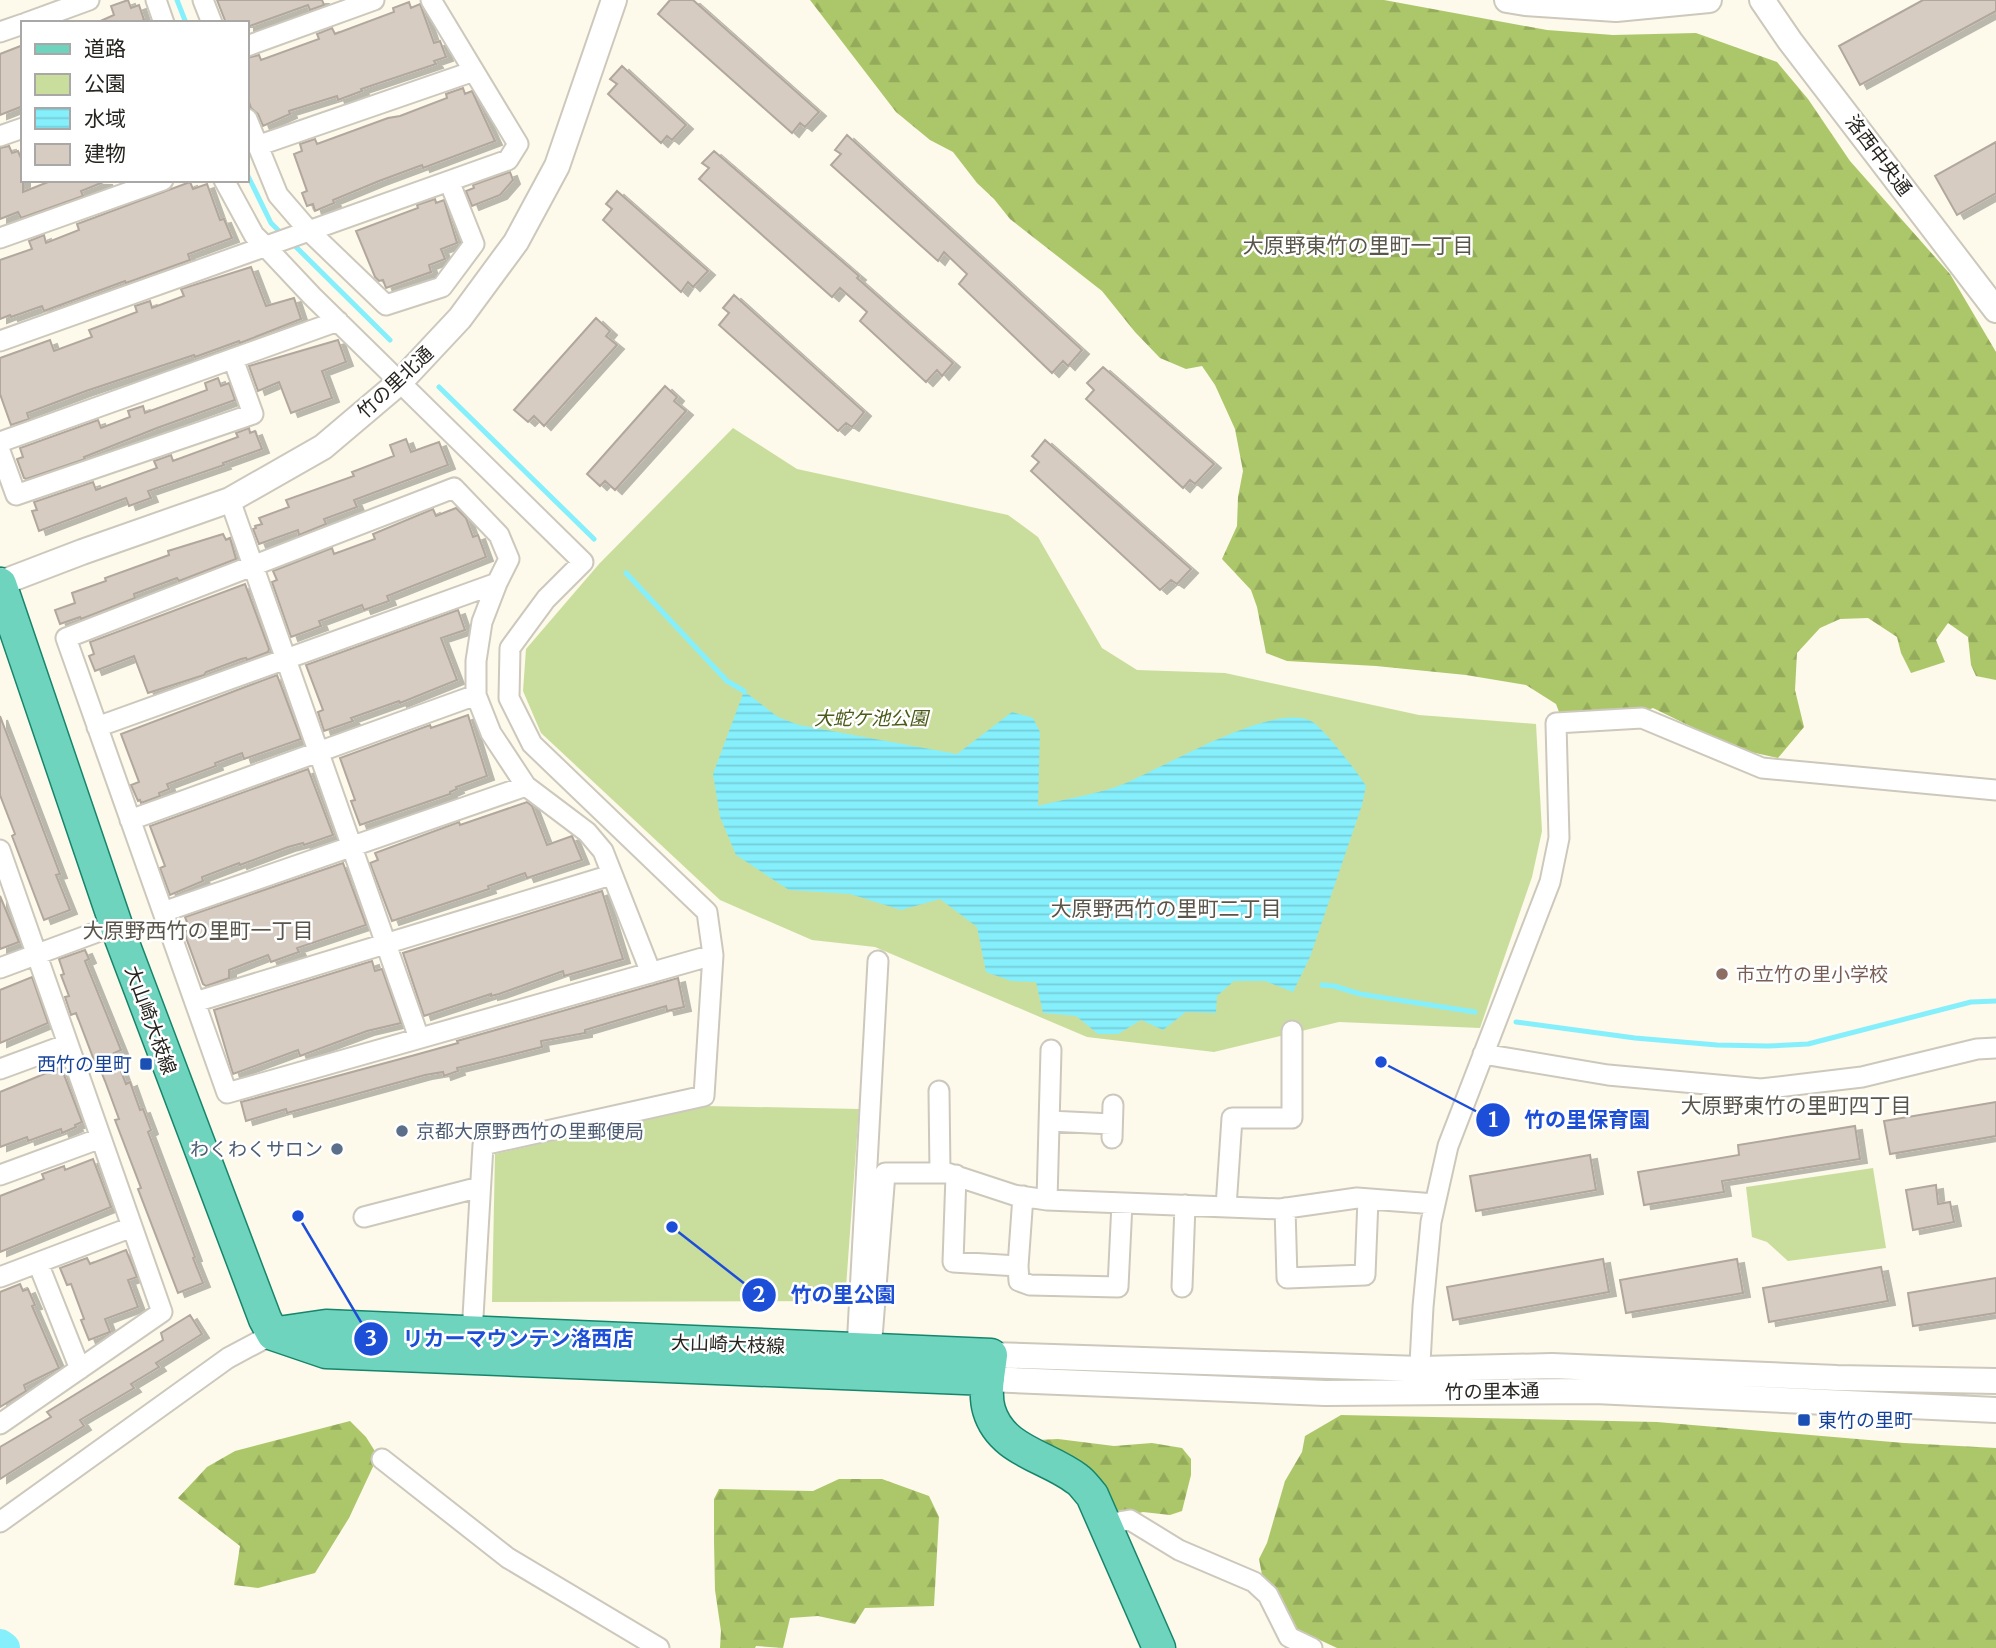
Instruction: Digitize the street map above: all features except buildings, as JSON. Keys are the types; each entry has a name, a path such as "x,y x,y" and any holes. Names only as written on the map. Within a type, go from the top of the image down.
{"main road":[{"name":"大山崎大枝線","path":"0,582 116,925 265,1319 274,1334 326,1352 990,1367"},
{"name":"大山崎大枝線","path":"274,1334 326,1326 864,1350 990,1367"},
{"path":"990,1367 987,1395 989,1410 999,1432 1017,1447 1079,1479 1092,1495 1159,1648"}],"street":[{"path":"30,21 89,0"},
{"path":"156,0 163,21"},
{"path":"203,0 211,21"},
{"path":"248,46 374,0"},
{"path":"0,341 508,160 518,144 432,0"},
{"name":"竹の里北通","path":"0,582 230,500 323,447 401,382 460,318 516,242 557,166 614,0"},
{"path":"1507,0 1525,4 1616,9 1709,0"},
{"name":"洛西中央通","path":"1762,0 1790,41 1996,310"},
{"path":"0,32 21,24"},
{"path":"257,146 474,71"},
{"path":"248,122 278,195 309,231 386,305 442,287 474,244 449,181"},
{"path":"0,136 21,129"},
{"path":"0,238 157,182"},
{"path":"225,182 254,235 583,562 546,599 510,648 509,698 532,744 708,912 712,956 704,1096 483,1145 472,1334"},
{"path":"0,442 338,321"},
{"path":"0,451 16,495 253,414 233,359"},
{"path":"651,973 603,851 587,832 526,786 491,733 476,695 477,661 482,622 496,583 509,559 499,535 453,488 66,638 227,1093 712,956"},
{"path":"230,500 419,1038"},
{"path":"97,727 496,583"},
{"path":"130,820 476,695"},
{"path":"1420,1380 1431,1222 1448,1146 1552,871 1559,838 1556,723 1642,718 1762,768 1996,790"},
{"path":"163,912 526,786"},
{"path":"0,1424 162,1312 2,859"},
{"path":"195,1002 611,875"},
{"path":"0,968 116,925"},
{"path":"864,1350 878,961"},
{"path":"1226,1206 1232,1118 1292,1118 1292,1031"},
{"path":"0,1069 68,1044"},
{"path":"1483,1054 1608,1075 1761,1090 1862,1077 1977,1049 1996,1048"},
{"path":"1047,1200 1051,1051"},
{"path":"939,1091 948,1174 953,1262 1018,1266"},
{"path":"1049,1121 1112,1123"},
{"path":"0,1175 101,1138"},
{"path":"864,1350 885,1173 948,1174 1023,1196 1047,1200 1285,1208 1357,1198 1435,1204"},
{"path":"364,1217 480,1187"},
{"path":"1023,1196 1019,1281 1030,1285 1118,1287 1122,1203"},
{"path":"1285,1208 1287,1278 1365,1275 1368,1199"},
{"path":"1182,1287 1185,1205"},
{"path":"0,1277 132,1227"},
{"path":"38,1263 80,1369"},
{"path":"0,1522 228,1358 274,1334"},
{"name":"竹の里本通","path":"1420,1380 1552,1366 1838,1378 1996,1381"},
{"name":"竹の里本通","path":"990,1367 1420,1380 1996,1410"},
{"path":"382,1459 508,1558 659,1648"},
{"path":"1106,1524 1130,1520 1179,1550 1254,1582 1268,1594 1289,1637 1312,1648"}],"green space":[{"path":"810,0 1384,0 1547,30 1613,35 1696,33 1777,62 1808,99 1850,161 1950,274 1996,352 1996,680 1976,676 1971,665 1968,637 1948,623 1936,640 1945,662 1911,673 1897,637 1868,618 1840,619 1820,628 1797,653 1795,690 1804,727 1778,758 1737,749 1653,708 1640,713 1559,712 1556,704 1526,685 1466,675 1287,661 1266,653 1251,590 1222,559 1237,526 1238,497 1243,471 1235,429 1215,385 1202,366 1186,369 1160,358 1102,291 1010,219 953,152 930,140 896,112"},
{"name":"大蛇ケ池公園","path":"733,428 797,469 1008,515 1038,537 1102,648 1137,670 1225,673 1419,715 1536,724 1542,831 1532,877 1480,1028 1339,1022 1214,1052 1087,1037 875,947 812,940 720,900 541,733 523,691 526,649 599,564"},
{"path":"706,1106 859,1109 845,1301 492,1302 495,1154"},
{"path":"1873,1168 1886,1248 1788,1261 1767,1242 1752,1237 1746,1187"},
{"path":"1341,1415 1657,1422 1996,1448 1996,1648 1337,1648 1290,1626 1262,1575 1259,1559 1267,1543 1285,1481 1302,1452 1305,1436"},
{"path":"350,1421 366,1437 378,1456 349,1518 315,1573 258,1588 234,1585 240,1546 178,1498 207,1467 235,1451"},
{"path":"1058,1439 1114,1446 1152,1443 1182,1448 1191,1459 1191,1475 1182,1511 1170,1515 1143,1512 1113,1520 1037,1440"},
{"path":"839,1479 882,1479 929,1496 939,1517 934,1606 865,1608 855,1624 818,1616 790,1618 783,1648 720,1648 714,1541 714,1499 719,1489 813,1491"}],"water":[{"path":"744,691 778,717 799,725 957,754 1012,712 1033,718 1040,732 1038,806 1116,787 1243,729 1293,717 1311,721 1324,732 1366,786 1362,805 1310,957 1293,992 1265,981 1234,981 1217,996 1216,1013 1186,1012 1163,1030 1141,1020 1118,1034 1098,1034 1076,1016 1043,1013 1036,982 1011,981 986,972 977,927 940,899 901,910 850,894 789,890 736,855 720,817 713,774"}],"waterway":[{"path":"177,0 185,21"},
{"path":"248,176 271,223 282,234"},
{"path":"292,243 390,340"},
{"path":"439,387 594,539"},
{"path":"626,573 727,681 744,691"},
{"path":"1322,985 1360,994 1475,1012"},
{"path":"1516,1022 1635,1038 1768,1046 1808,1044 1971,1002 1996,1001"},
{"path":"0,1645 4,1648"}],"place":[{"name":"市立竹の里小学校","path":"1722,974"},
{"name":"竹の里保育園","path":"1381,1062"},
{"name":"西竹の里町","path":"146,1064"},
{"name":"京都大原野西竹の里郵便局","path":"402,1131"},
{"name":"わくわくサロン","path":"337,1149"},
{"name":"リカーマウンテン洛西店","path":"298,1216"},
{"name":"竹の里公園","path":"672,1227"},
{"name":"東竹の里町","path":"1804,1420"}],"district":[{"name":"大原野東竹の里町一丁目","path":"1358,246"},
{"name":"大原野西竹の里町二丁目","path":"1166,909"},
{"name":"大原野西竹の里町一丁目","path":"198,931"},
{"name":"大原野東竹の里町四丁目","path":"1796,1106"}]}
